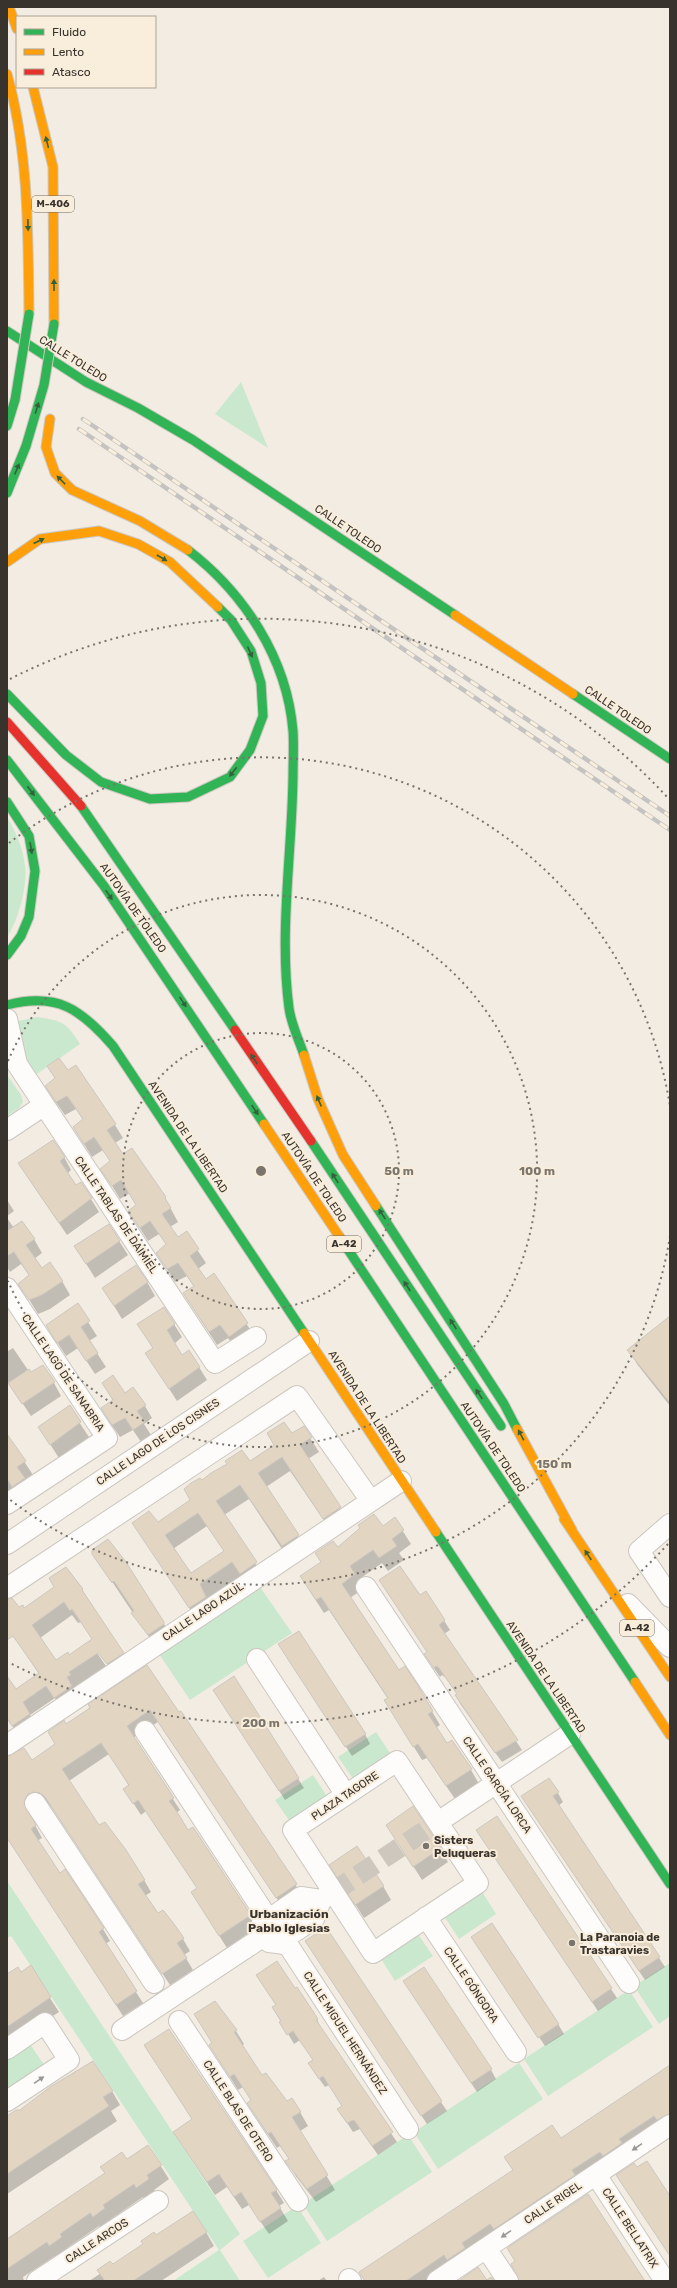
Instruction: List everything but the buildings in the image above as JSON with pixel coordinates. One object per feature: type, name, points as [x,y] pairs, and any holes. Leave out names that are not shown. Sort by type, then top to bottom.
[{"type":"main road","points":[[10,7],[16,26]]},
{"type":"main road","name":"M-406","points":[[7,74],[13,92],[27,186],[29,314],[15,400],[7,426]]},
{"type":"main road","name":"M-406","points":[[7,493],[26,446],[44,385],[54,324],[53,167],[33,88]]},
{"type":"main road","points":[[10,137],[27,186]]},
{"type":"main road","points":[[53,167],[62,212]]},
{"type":"main road","points":[[10,371],[29,314]]},
{"type":"main road","name":"CALLE TOLEDO","points":[[7,331],[86,382],[138,408],[193,440],[670,759]]},
{"type":"main road","points":[[59,375],[64,354]]},
{"type":"main road","points":[[51,415],[46,447],[54,473],[72,490],[140,520],[179,543],[213,569],[240,599],[266,640],[283,680],[293,730],[292,826],[285,946],[289,1010],[318,1099],[343,1155],[504,1404],[572,1530]]},
{"type":"main road","points":[[7,562],[40,539],[99,531],[138,544],[170,562],[202,590],[231,620],[251,651],[261,684],[262,716],[250,750],[230,777],[188,797],[150,799],[101,782],[66,755],[7,694]]},
{"type":"main road","name":"AUTOVÍA DE TOLEDO","points":[[7,722],[74,796],[333,1173],[506,1434]]},
{"type":"main road","name":"AUTOVÍA DE TOLEDO","points":[[7,760],[104,886],[185,1004],[670,1735]]},
{"type":"main road","points":[[7,802],[29,836],[35,871],[29,917],[21,936],[7,955]]},
{"type":"main road","name":"AVENIDA DE LA LIBERTAD","points":[[7,1005],[20,1000],[41,1000],[61,1003],[73,1008],[97,1028],[125,1064],[670,1884]]},
{"type":"main road","name":"AUTOVÍA DE TOLEDO","points":[[515,1447],[670,1677]]},
{"type":"street","name":"CALLE TABLAS DE DAIMIEL","points":[[7,1020],[17,1064],[43,1106],[215,1363],[256,1337]]},
{"type":"street","points":[[7,1130],[43,1106]]},
{"type":"street","name":"CALLE LAGO DE SANABRIA","points":[[7,1288],[107,1438],[7,1504]]},
{"type":"street","name":"CALLE LAGO DE LOS CISNES","points":[[7,1544],[309,1341]]},
{"type":"street","points":[[7,1588],[297,1396],[371,1501]]},
{"type":"street","name":"CALLE LAGO AZUL","points":[[7,1745],[401,1480]]},
{"type":"street","points":[[670,1524],[639,1551],[670,1597]]},
{"type":"street","points":[[604,1579],[670,1647]]},
{"type":"street","name":"CALLE GARCÍA LORCA","points":[[366,1587],[629,1983]]},
{"type":"street","points":[[257,1659],[346,1795]]},
{"type":"street","points":[[145,1731],[263,1911],[260,1932]]},
{"type":"street","points":[[438,1822],[570,1734]]},
{"type":"street","name":"PLAZA TAGORE","points":[[397,1761],[478,1883],[374,1953],[328,1896],[293,1830],[346,1795],[397,1761]]},
{"type":"street","points":[[35,1803],[154,1983]]},
{"type":"street","points":[[260,1932],[280,1935],[314,1919],[328,1896]]},
{"type":"street","points":[[122,2030],[260,1932],[301,1897],[328,1896]]},
{"type":"street","name":"CALLE GÓNGORA","points":[[426,1918],[516,2052]]},
{"type":"street","name":"CALLE MIGUEL HERNÁNDEZ","points":[[280,1935],[408,2129]]},
{"type":"street","name":"CALLE BLAS DE OTERO","points":[[179,2021],[298,2201]]},
{"type":"street","points":[[7,2049],[45,2023],[69,2060],[7,2101]]},
{"type":"street","name":"CALLE RIGEL","points":[[437,2281],[670,2126]]},
{"type":"street","name":"CALLE BELLATRIX","points":[[596,2175],[665,2281]]},
{"type":"street","name":"CALLE ARCOS","points":[[37,2281],[158,2201]]},
{"type":"street","points":[[486,2248],[508,2281]]},
{"type":"green space","points":[[241,382],[268,448],[215,414]]},
{"type":"green space","points":[[7,817],[21,847],[26,874],[24,892],[18,913],[7,937]]},
{"type":"green space","points":[[38,1017],[64,1024],[68,1027],[80,1044],[34,1076],[25,1058],[18,1021]]},
{"type":"green space","points":[[7,1075],[21,1095],[23,1102],[19,1108],[7,1116]]},
{"type":"green space","points":[[260,1587],[292,1633],[190,1700],[159,1654]]},
{"type":"green space","points":[[376,1732],[394,1759],[356,1783],[338,1757]]},
{"type":"green space","points":[[313,1775],[330,1801],[293,1826],[275,1800]]},
{"type":"green space","points":[[7,1881],[240,2234],[220,2250],[240,2281],[173,2281],[219,2250],[11,1936],[7,1938]]},
{"type":"green space","points":[[479,1887],[496,1914],[459,1939],[442,1913]]},
{"type":"green space","points":[[415,1930],[433,1956],[395,1981],[378,1954]]},
{"type":"green space","points":[[670,1963],[670,2016],[659,2024],[634,1986]]},
{"type":"green space","points":[[629,1990],[653,2027],[548,2096],[524,2059]]},
{"type":"green space","points":[[30,2044],[46,2068],[7,2094],[7,2059]]},
{"type":"green space","points":[[519,2063],[543,2099],[438,2169],[414,2132]]},
{"type":"green space","points":[[408,2135],[432,2172],[327,2241],[303,2204]]},
{"type":"green space","points":[[297,2206],[321,2243],[268,2278],[243,2241]]},
{"type":"tunnel","points":[[333,1892],[438,1822]]},
{"type":"railway","points":[[83,419],[670,816]]},
{"type":"railway","points":[[79,429],[670,830]]},
{"type":"traffic: fast","points":[[15,400],[29,314]]},
{"type":"traffic: fast","points":[[26,446],[44,385],[54,324]]},
{"type":"traffic: fast","points":[[7,331],[86,382],[138,408],[193,440],[455,615]]},
{"type":"traffic: fast","points":[[7,426],[15,400]]},
{"type":"traffic: fast","points":[[7,493],[26,446]]},
{"type":"traffic: fast","points":[[188,550],[227,586],[259,629],[272,653],[282,678],[289,704],[293,731],[293,747],[292,805],[285,951],[286,979],[290,1014],[304,1055]]},
{"type":"traffic: fast","points":[[7,694],[66,755],[101,782],[150,799],[188,797],[230,777],[250,750],[263,716],[261,683],[251,651],[231,620],[218,607]]},
{"type":"traffic: fast","points":[[573,694],[670,759]]},
{"type":"traffic: fast","points":[[7,760],[104,886],[264,1124]]},
{"type":"traffic: fast","points":[[7,802],[29,836],[35,871],[29,917],[21,936],[7,955]]},
{"type":"traffic: fast","points":[[81,806],[235,1030]]},
{"type":"traffic: fast","points":[[7,1005],[40,1001],[67,1007],[79,1013],[90,1022],[113,1046],[304,1333]]},
{"type":"traffic: fast","points":[[311,1141],[501,1426]]},
{"type":"traffic: fast","points":[[376,1206],[504,1404],[517,1429]]},
{"type":"traffic: fast","points":[[339,1236],[635,1682]]},
{"type":"traffic: fast","points":[[436,1532],[670,1884]]},
{"type":"traffic: slow","points":[[9,7],[16,26]]},
{"type":"traffic: slow","points":[[7,74],[20,133],[26,193],[29,314]]},
{"type":"traffic: slow","points":[[33,88],[53,167],[54,324]]},
{"type":"traffic: slow","points":[[50,419],[46,447],[55,473],[72,490],[140,521],[188,550]]},
{"type":"traffic: slow","points":[[7,562],[40,539],[99,531],[138,544],[170,562],[218,607]]},
{"type":"traffic: slow","points":[[455,615],[573,694]]},
{"type":"traffic: slow","points":[[304,1055],[318,1099],[343,1155],[376,1206]]},
{"type":"traffic: slow","points":[[264,1124],[339,1236]]},
{"type":"traffic: slow","points":[[304,1333],[436,1532]]},
{"type":"traffic: slow","points":[[517,1429],[572,1530]]},
{"type":"traffic: slow","points":[[564,1519],[670,1677]]},
{"type":"traffic: slow","points":[[635,1682],[670,1735]]},
{"type":"traffic: jam","points":[[7,722],[81,806]]},
{"type":"traffic: jam","points":[[235,1030],[311,1141]]},
{"type":"place","name":"Sisters Peluqueras","points":[[426,1846]]},
{"type":"place","name":"La Paranoia de Trastaravies","points":[[572,1943]]},
{"type":"district","name":"Urbanización Pablo Iglesias","points":[[289,1921]]}]
